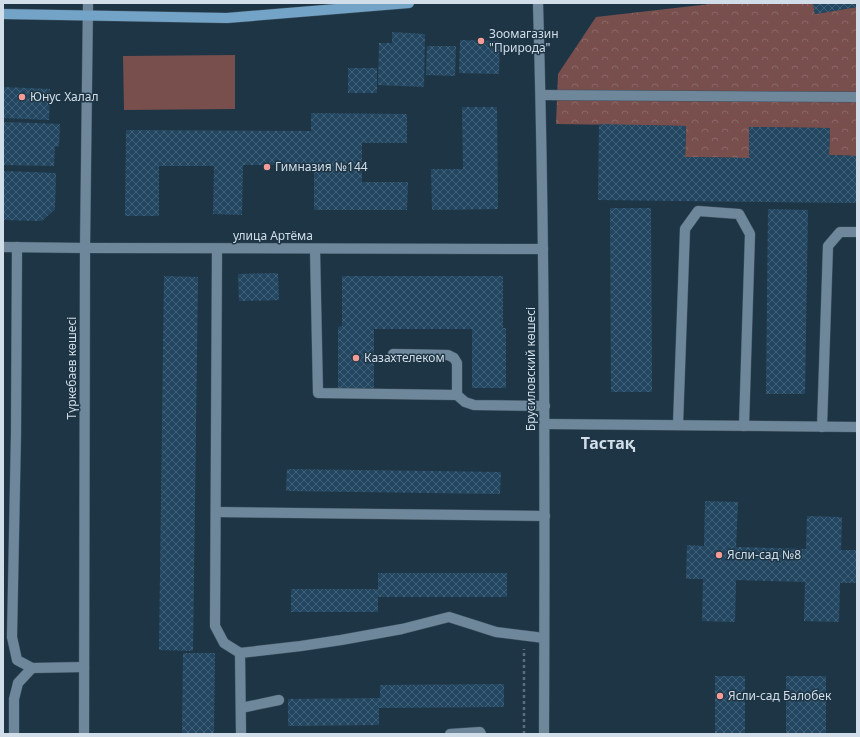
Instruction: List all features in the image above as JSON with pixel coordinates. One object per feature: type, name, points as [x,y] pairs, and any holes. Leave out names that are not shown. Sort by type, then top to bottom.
[{"type":"main road","points":[[3,14],[227,18],[410,3]]},
{"type":"street","name":"Түркебаев көшесі","points":[[84,734],[85,248],[88,3]]},
{"type":"street","name":"Брусиловский көшесі","points":[[538,3],[541,95],[545,406],[544,734]]},
{"type":"street","points":[[541,95],[857,98]]},
{"type":"street","points":[[678,425],[685,229],[698,211],[740,214],[750,234],[744,426]]},
{"type":"street","points":[[822,427],[828,246],[840,232],[857,232]]},
{"type":"street","name":"улица Артёма","points":[[3,247],[216,249],[543,249]]},
{"type":"street","points":[[17,247],[16,433],[12,637],[17,660],[32,668],[84,667]]},
{"type":"street","points":[[216,249],[215,626],[224,643],[240,653],[301,646],[402,629],[449,617],[496,632],[544,638]]},
{"type":"street","points":[[315,249],[318,393],[457,395],[465,402],[474,405],[545,406]]},
{"type":"street","points":[[393,354],[448,355],[454,358],[457,364],[457,395]]},
{"type":"street","points":[[545,424],[857,427]]},
{"type":"street","points":[[216,512],[545,516]]},
{"type":"street","points":[[240,653],[241,734]]},
{"type":"street","points":[[14,734],[14,699],[18,682],[32,668]]},
{"type":"street","points":[[241,708],[279,700]]},
{"type":"street","points":[[450,734],[480,732],[481,734]]},
{"type":"path","points":[[524,635],[524,734]]},
{"type":"green space","points":[[719,3],[813,3],[815,14],[857,7],[857,156],[829,155],[830,128],[750,127],[749,158],[685,157],[686,126],[556,124],[558,74],[596,17]]},
{"type":"green space","points":[[235,55],[235,109],[124,110],[123,56]]},
{"type":"building","points":[[813,3],[857,3],[857,7],[815,14]]},
{"type":"building","points":[[392,32],[425,34],[424,87],[378,85],[379,43],[392,43]]},
{"type":"building","points":[[460,40],[500,41],[499,74],[459,73]]},
{"type":"building","points":[[427,46],[456,46],[455,76],[426,75]]},
{"type":"building","points":[[348,68],[377,68],[377,93],[348,93]]},
{"type":"building","points":[[3,87],[50,89],[49,120],[3,118]]},
{"type":"building","points":[[462,107],[497,107],[498,209],[432,210],[431,169],[463,169]]},
{"type":"building","points":[[311,113],[407,114],[407,143],[362,143],[362,182],[408,182],[407,210],[314,210],[314,165],[243,165],[242,215],[213,214],[214,166],[159,166],[159,216],[125,216],[126,130],[311,131]]},
{"type":"building","points":[[3,122],[60,124],[59,146],[55,147],[54,166],[3,165]]},
{"type":"building","points":[[599,124],[686,126],[685,157],[749,158],[749,127],[830,128],[829,155],[857,156],[857,203],[598,200]]},
{"type":"building","points":[[3,171],[56,173],[55,209],[42,221],[3,220]]},
{"type":"building","points":[[610,208],[651,208],[652,392],[611,392]]},
{"type":"building","points":[[768,209],[808,210],[805,394],[766,394]]},
{"type":"building","points":[[278,273],[279,300],[239,301],[238,274]]},
{"type":"building","points":[[164,276],[198,277],[193,651],[159,650]]},
{"type":"building","name":"Казахтелеком","points":[[342,276],[503,276],[503,328],[506,328],[506,388],[472,388],[472,329],[374,329],[374,388],[338,388],[338,327],[342,326]]},
{"type":"building","points":[[287,469],[501,472],[500,494],[286,491]]},
{"type":"building","points":[[705,501],[738,502],[736,547],[806,549],[807,516],[842,517],[841,550],[857,550],[857,583],[840,583],[839,622],[804,621],[805,582],[736,580],[735,622],[702,621],[703,579],[686,579],[687,545],[704,546]]},
{"type":"building","points":[[378,573],[507,573],[507,597],[378,597],[378,612],[291,612],[291,589],[378,589]]},
{"type":"building","points":[[183,653],[215,653],[214,734],[182,734]]},
{"type":"building","points":[[715,676],[745,676],[745,734],[715,734]]},
{"type":"building","points":[[786,676],[826,676],[826,734],[786,734]]},
{"type":"building","points":[[504,684],[504,707],[379,708],[379,725],[288,726],[288,699],[380,698],[380,685]]},
{"type":"place","name":"Зоомагазин \"Природа\"","points":[[481,41]]},
{"type":"place","name":"Юнус Халал","points":[[22,97]]},
{"type":"place","name":"Гимназия №144","points":[[267,167]]},
{"type":"place","name":"Казахтелеком","points":[[356,358]]},
{"type":"place","name":"Ясли-сад №8","points":[[719,555]]},
{"type":"place","name":"Ясли-сад Балобек","points":[[720,696]]},
{"type":"district","name":"Тастақ","points":[[608,443]]}]
